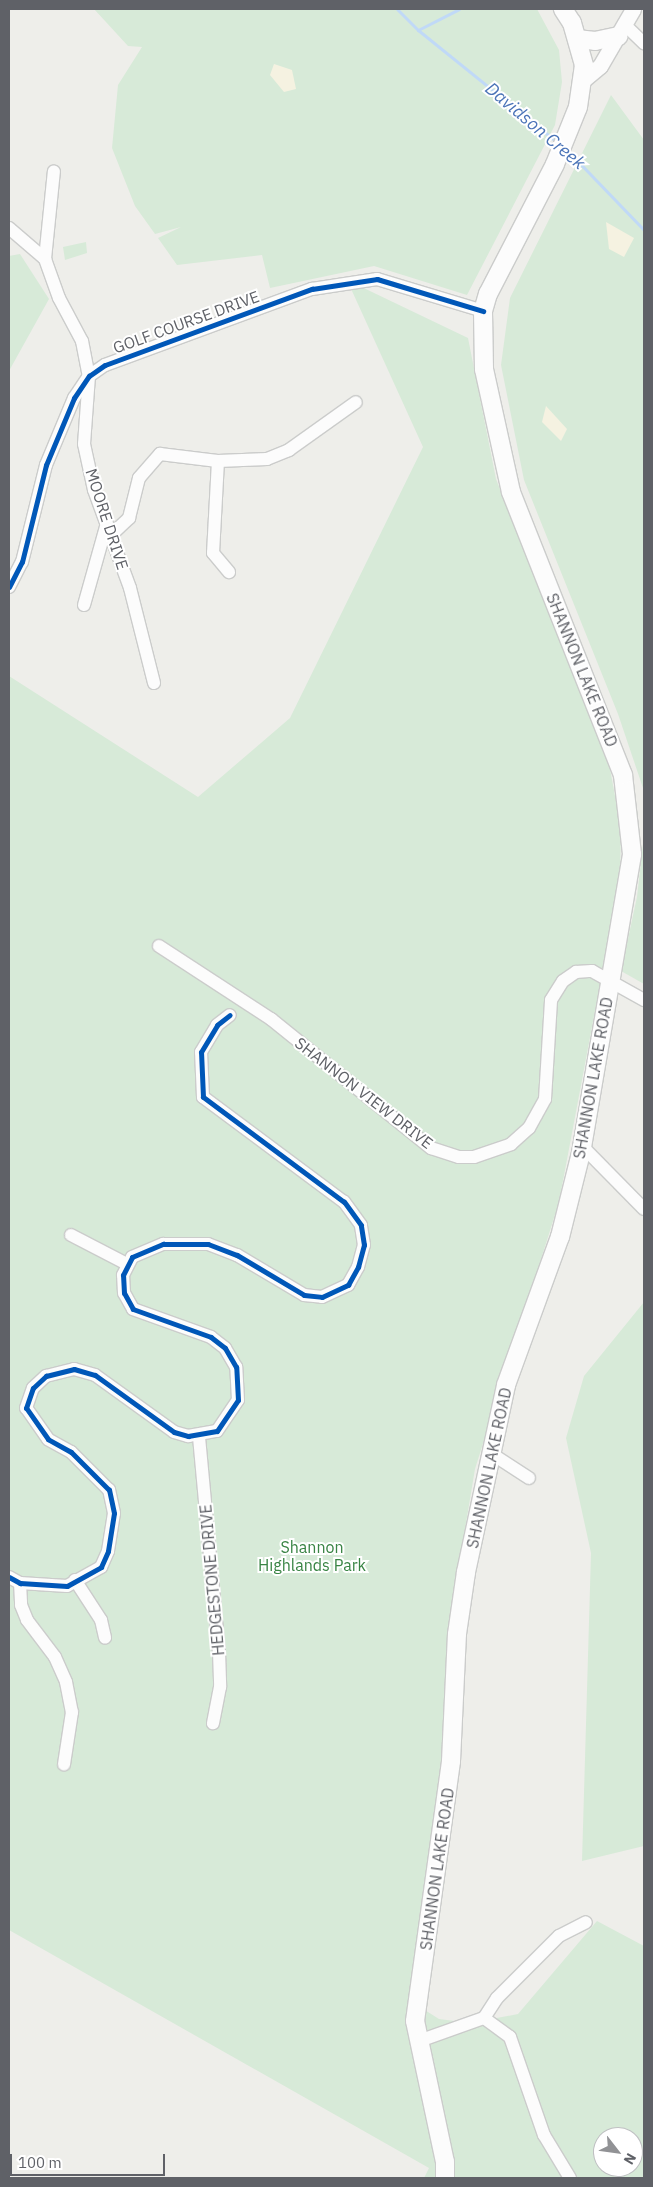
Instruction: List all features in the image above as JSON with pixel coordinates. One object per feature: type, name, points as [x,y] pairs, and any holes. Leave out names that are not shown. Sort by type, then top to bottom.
[{"type":"main road","name":"SHANNON LAKE ROAD","points":[[445,2178],[445,2162],[415,2021],[451,1761],[457,1634],[506,1385],[560,1237],[582,1146],[630,882],[628,802],[613,747],[511,492],[490,409],[483,311],[495,276],[568,136],[582,81],[584,65],[577,39],[563,9]]},
{"type":"main road","points":[[577,39],[600,40],[621,30]]},
{"type":"street","points":[[582,81],[600,66],[633,9]]},
{"type":"street","points":[[621,30],[644,43]]},
{"type":"street","points":[[45,259],[54,171]]},
{"type":"street","name":"MOORE DRIVE","points":[[9,228],[45,259],[59,298],[82,342],[89,376],[84,444],[154,683]]},
{"type":"street","name":"GOLF COURSE DRIVE","points":[[9,586],[22,562],[46,465],[74,398],[89,376],[105,366],[312,289],[377,279],[483,311]]},
{"type":"street","points":[[84,605],[109,529],[129,518],[139,478],[160,454],[218,461],[267,460],[289,450],[356,402]]},
{"type":"street","points":[[218,461],[213,553],[229,572]]},
{"type":"street","name":"SHANNON VIEW DRIVE","points":[[159,946],[271,1019],[431,1148],[474,1157],[511,1144],[529,1128],[545,1099],[551,1000],[563,981],[576,972],[592,971],[644,1000]]},
{"type":"street","points":[[64,1764],[72,1712],[66,1682],[55,1656],[27,1620],[14,1580],[67,1586],[101,1567],[114,1513],[109,1490],[34,1423],[26,1408],[34,1388],[59,1371],[74,1369],[95,1375],[174,1432],[199,1437],[217,1430],[238,1400],[236,1367],[225,1348],[211,1337],[133,1309],[124,1293],[127,1264],[148,1248],[181,1242],[208,1244],[237,1255],[304,1295],[322,1297],[348,1285],[358,1267],[364,1245],[361,1224],[317,1180],[203,1097],[200,1064],[201,1052],[209,1038],[230,1015],[238,999]]},
{"type":"street","points":[[582,1146],[644,1209]]},
{"type":"street","points":[[71,1235],[127,1264]]},
{"type":"street","name":"HEDGESTONE DRIVE","points":[[199,1437],[219,1652],[220,1687],[213,1723]]},
{"type":"street","points":[[492,1454],[529,1478]]},
{"type":"street","points":[[76,1580],[101,1620],[106,1638]]},
{"type":"street","points":[[419,2041],[484,2018],[497,1998],[559,1936],[586,1922]]},
{"type":"street","points":[[484,2018],[510,2037],[544,2135],[570,2178]]},
{"type":"green space","points":[[94,9],[537,9],[559,50],[562,82],[555,125],[467,295],[374,266],[270,288],[262,255],[177,265],[158,238],[181,227],[155,234],[135,206],[112,148],[118,85],[142,47],[128,46]]},
{"type":"green space","points":[[611,95],[644,140],[644,791],[618,714],[524,480],[501,365],[510,298]]},
{"type":"green space","points":[[86,242],[87,253],[65,260],[63,247]]},
{"type":"green space","points":[[20,254],[49,299],[9,371],[9,256]]},
{"type":"green space","name":"Shannon Highlands Park","points":[[347,280],[468,338],[496,479],[610,769],[621,828],[620,878],[559,1202],[475,1469],[448,1631],[440,1795],[418,1934],[420,2007],[439,2019],[470,2023],[518,2014],[597,1921],[644,1946],[644,2178],[424,2178],[429,2168],[9,1930],[9,676],[198,797],[290,718],[423,447]]},
{"type":"green space","points":[[644,835],[644,984],[621,971],[637,897]]},
{"type":"green space","points":[[644,1302],[644,1846],[582,1861],[591,1553],[566,1438],[584,1376]]},
{"type":"sand","points":[[274,64],[292,70],[296,89],[284,92],[270,75]]},
{"type":"sand","points":[[606,222],[634,238],[624,257],[609,249]]},
{"type":"sand","points":[[546,406],[567,429],[561,441],[542,422]]},
{"type":"waterway","name":"Davidson Creek","points":[[397,9],[418,30],[558,143]]},
{"type":"waterway","points":[[418,30],[459,9]]},
{"type":"waterway","name":"Davidson Creek","points":[[567,150],[644,230]]},
{"type":"cycle path","points":[[9,587],[22,562],[46,465],[74,398],[89,376],[105,365],[312,289],[377,279],[483,311]]},
{"type":"cycle path","points":[[9,1577],[20,1583],[67,1586],[101,1567],[108,1551],[114,1513],[109,1490],[71,1452],[48,1439],[26,1408],[33,1388],[46,1376],[74,1369],[95,1375],[174,1432],[188,1436],[217,1431],[238,1400],[236,1367],[225,1348],[211,1337],[133,1309],[124,1293],[123,1275],[132,1257],[163,1244],[208,1244],[237,1255],[304,1295],[322,1297],[348,1285],[358,1267],[364,1245],[361,1225],[344,1202],[203,1097],[201,1052],[217,1025],[230,1015]]}]
